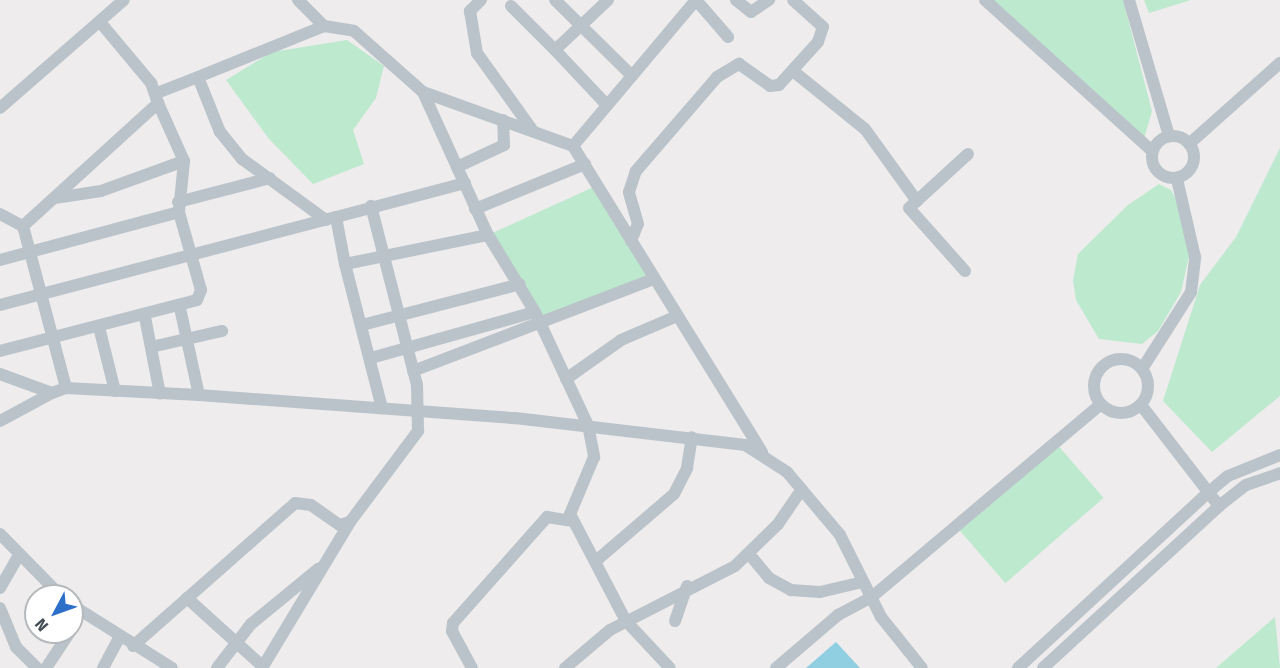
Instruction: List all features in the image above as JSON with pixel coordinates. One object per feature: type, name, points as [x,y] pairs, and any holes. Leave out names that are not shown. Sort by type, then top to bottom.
[{"type":"street","points":[[0,108],[124,0]]},
{"type":"street","points":[[298,0],[324,26]]},
{"type":"street","points":[[481,0],[470,11],[477,52],[533,131]]},
{"type":"street","points":[[555,0],[632,76]]},
{"type":"street","points":[[555,50],[608,0]]},
{"type":"street","points":[[573,146],[605,103],[632,76],[696,0],[728,37]]},
{"type":"street","points":[[736,0],[751,12],[770,0]]},
{"type":"street","points":[[631,241],[638,224],[629,192],[636,171],[725,68],[739,64],[774,87],[793,71],[824,27],[793,0]]},
{"type":"street","points":[[985,0],[1152,151],[1157,171],[1177,179]]},
{"type":"street","points":[[1129,0],[1169,136]]},
{"type":"street","points":[[511,2],[605,103]]},
{"type":"street","points":[[0,351],[55,334],[99,327],[180,308],[201,297],[179,207],[184,161],[158,98],[100,22]]},
{"type":"street","points":[[22,226],[55,198],[158,98],[198,77],[324,26],[354,31],[423,92],[573,146],[763,453],[802,489],[840,535],[870,598],[922,668]]},
{"type":"street","points":[[1190,144],[1280,63]]},
{"type":"street","points":[[793,71],[865,129],[917,201]]},
{"type":"street","points":[[198,77],[220,132],[242,159],[331,219],[371,358],[382,408]]},
{"type":"street","points":[[423,92],[475,209],[488,235],[536,312],[588,425],[594,457],[570,506],[573,521],[597,560],[626,621],[670,668]]},
{"type":"street","points":[[457,167],[504,145],[503,120]]},
{"type":"street","points":[[1152,151],[1169,136]]},
{"type":"street","points":[[1169,136],[1190,144]]},
{"type":"street","points":[[1177,179],[1191,168],[1190,144]]},
{"type":"street","points":[[965,271],[909,208],[968,154]]},
{"type":"street","points":[[55,198],[100,191],[184,161]]},
{"type":"street","points":[[475,209],[585,164]]},
{"type":"street","points":[[0,260],[270,178]]},
{"type":"street","points":[[1142,369],[1191,292],[1195,257],[1177,179]]},
{"type":"street","points":[[0,305],[465,183]]},
{"type":"street","points":[[187,598],[261,666],[350,522],[418,431],[422,412],[371,206]]},
{"type":"street","points":[[0,214],[22,226],[55,334],[66,388]]},
{"type":"street","points":[[345,264],[488,235]]},
{"type":"street","points":[[413,371],[542,325],[616,290],[654,279]]},
{"type":"street","points":[[362,326],[399,313],[520,284]]},
{"type":"street","points":[[180,308],[199,395]]},
{"type":"street","points":[[371,358],[407,345],[536,312]]},
{"type":"street","points":[[566,379],[621,340],[677,316]]},
{"type":"street","points":[[145,317],[160,394]]},
{"type":"street","points":[[99,327],[115,391]]},
{"type":"street","points":[[151,347],[222,331]]},
{"type":"street","points":[[1125,359],[1142,369],[1148,382],[1141,405],[1124,413],[1101,404],[1094,384],[1099,369],[1125,359]]},
{"type":"street","points":[[0,374],[52,393]]},
{"type":"street","points":[[0,422],[52,393],[66,388],[199,395],[588,425],[727,440],[763,453]]},
{"type":"street","points":[[776,668],[838,615],[870,598],[1101,404]]},
{"type":"street","points":[[1141,405],[1210,491],[1219,506]]},
{"type":"street","points":[[597,560],[674,494],[687,468],[692,437]]},
{"type":"street","points":[[1018,668],[1228,476],[1280,455]]},
{"type":"street","points":[[1043,668],[1219,506],[1246,485],[1280,473]]},
{"type":"street","points":[[565,668],[626,621],[687,586],[728,571],[749,554],[802,489]]},
{"type":"street","points":[[133,646],[295,503],[311,505],[340,525],[350,522]]},
{"type":"street","points":[[472,668],[452,631],[453,623],[547,517],[573,521]]},
{"type":"street","points":[[0,534],[49,584]]},
{"type":"street","points":[[749,554],[769,578],[791,590],[820,592],[863,582]]},
{"type":"street","points":[[0,588],[19,555]]},
{"type":"street","points":[[217,668],[235,641],[327,562]]},
{"type":"street","points":[[675,621],[687,586]]},
{"type":"street","points":[[0,608],[15,647],[37,668]]},
{"type":"street","points":[[84,615],[166,666]]},
{"type":"street","points":[[103,668],[119,638]]},
{"type":"street","points":[[46,668],[62,644]]},
{"type":"green space","points":[[993,0],[1123,0],[1152,111],[1144,139]]},
{"type":"green space","points":[[1144,0],[1191,0],[1149,13]]},
{"type":"green space","points":[[347,40],[384,66],[376,98],[353,130],[364,164],[313,184],[269,139],[226,80],[272,52]]},
{"type":"green space","points":[[1280,148],[1280,396],[1212,452],[1163,401],[1200,285],[1236,237]]},
{"type":"green space","points":[[1159,184],[1171,190],[1180,206],[1189,256],[1181,292],[1158,331],[1142,344],[1099,339],[1076,300],[1073,280],[1078,254],[1128,205]]},
{"type":"green space","points":[[598,185],[654,279],[542,325],[488,235]]},
{"type":"green space","points":[[1055,442],[1104,498],[1005,583],[957,527]]},
{"type":"green space","points":[[1275,617],[1280,668],[1216,668]]},
{"type":"water","points":[[836,642],[860,668],[806,668]]}]
